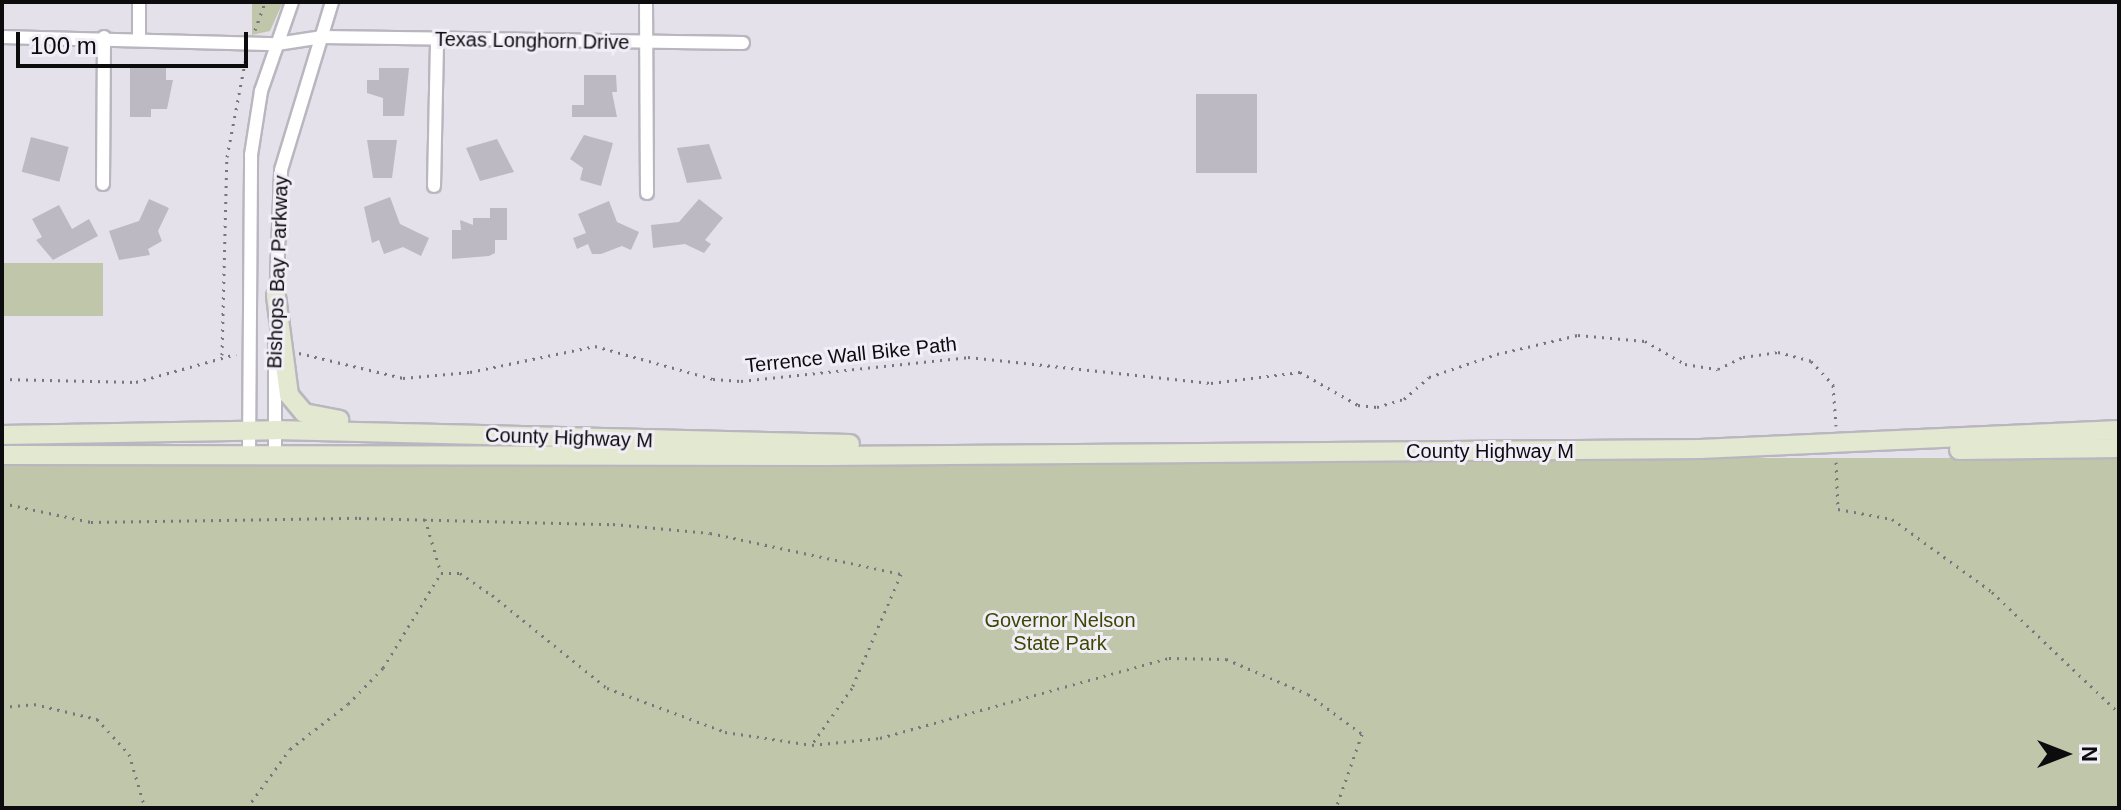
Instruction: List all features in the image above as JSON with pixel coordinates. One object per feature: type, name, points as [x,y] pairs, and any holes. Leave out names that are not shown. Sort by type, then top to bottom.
[{"type":"main road","points":[[276,296],[283,378],[295,406],[320,419],[418,421],[549,438]]},
{"type":"main road","name":"County Highway M","points":[[2,435],[275,430],[1137,453]]},
{"type":"main road","name":"County Highway M","points":[[1839,446],[2119,430]]},
{"type":"main road","name":"County Highway M","points":[[2,455],[1137,453],[1839,446],[2119,448]]},
{"type":"street","points":[[139,2],[139,37]]},
{"type":"street","name":"Bishops Bay Parkway","points":[[249,454],[251,155],[261,91],[292,2]]},
{"type":"street","name":"Bishops Bay Parkway","points":[[275,454],[281,170],[332,2]]},
{"type":"street","points":[[646,2],[647,193]]},
{"type":"street","name":"Texas Longhorn Drive","points":[[2,37],[139,37],[277,44],[322,37],[743,43]]},
{"type":"street","points":[[103,184],[104,37]]},
{"type":"street","points":[[434,186],[437,39]]},
{"type":"path","points":[[222,355],[227,157],[251,41],[265,2]]},
{"type":"path","name":"Terrence Wall Bike Path","points":[[281,353],[307,353],[403,378],[470,372],[595,346],[713,379],[741,381],[968,357],[1211,383],[1300,372],[1358,405],[1377,407],[1404,399],[1443,373],[1578,335],[1645,341],[1685,364],[1718,369],[1743,357],[1778,352],[1811,361],[1833,385],[1839,446],[1838,509],[1892,519],[1992,592],[2119,713]]},
{"type":"path","points":[[2,379],[136,382],[222,355],[249,353]]},
{"type":"path","points":[[2,503],[91,522],[425,519],[613,524],[710,533],[901,574],[852,688],[812,745]]},
{"type":"path","points":[[247,808],[290,749],[348,704],[383,668],[441,573],[425,519]]},
{"type":"path","points":[[441,573],[460,573],[492,595],[607,688],[725,732],[812,745],[880,738],[1169,658],[1226,659],[1308,694],[1362,734],[1336,808]]},
{"type":"path","points":[[2,707],[34,704],[97,719],[129,754],[145,808]]},
{"type":"green space","points":[[252,2],[283,2],[270,31],[252,35]]},
{"type":"green space","points":[[2,263],[103,263],[103,316],[2,316]]},
{"type":"green space","name":"Governor Nelson State Park","points":[[2,458],[2119,458],[2119,808],[2,808]]},
{"type":"building","points":[[130,67],[166,67],[166,80],[173,80],[167,109],[151,109],[151,117],[130,117]]},
{"type":"building","points":[[379,68],[409,68],[404,116],[383,116],[383,98],[367,93],[367,80],[379,80]]},
{"type":"building","points":[[584,75],[616,75],[617,92],[612,92],[617,117],[572,117],[572,105],[584,105]]},
{"type":"building","points":[[1196,94],[1257,94],[1257,173],[1196,173]]},
{"type":"building","points":[[584,135],[613,143],[601,186],[580,180],[583,168],[570,159]]},
{"type":"building","points":[[31,137],[69,147],[59,182],[22,172]]},
{"type":"building","points":[[497,139],[514,172],[480,181],[466,148]]},
{"type":"building","points":[[367,140],[397,140],[392,178],[373,178]]},
{"type":"building","points":[[709,144],[722,179],[687,183],[677,148]]},
{"type":"building","points":[[390,197],[400,224],[429,238],[421,256],[403,247],[384,254],[379,240],[372,243],[364,207]]},
{"type":"building","points":[[149,199],[169,208],[158,231],[162,241],[148,249],[150,255],[119,260],[109,231],[139,221]]},
{"type":"building","points":[[699,199],[723,218],[705,240],[711,244],[704,253],[685,244],[653,248],[651,225],[679,222]]},
{"type":"building","points":[[609,201],[617,222],[639,232],[631,250],[622,246],[592,254],[588,244],[577,249],[573,238],[586,233],[578,214]]},
{"type":"building","points":[[59,205],[72,229],[89,219],[98,236],[53,260],[36,240],[42,237],[32,219]]},
{"type":"building","points":[[490,208],[507,208],[507,240],[495,240],[495,253],[489,256],[452,259],[452,230],[461,230],[460,220],[473,225],[473,218],[490,218]]}]
